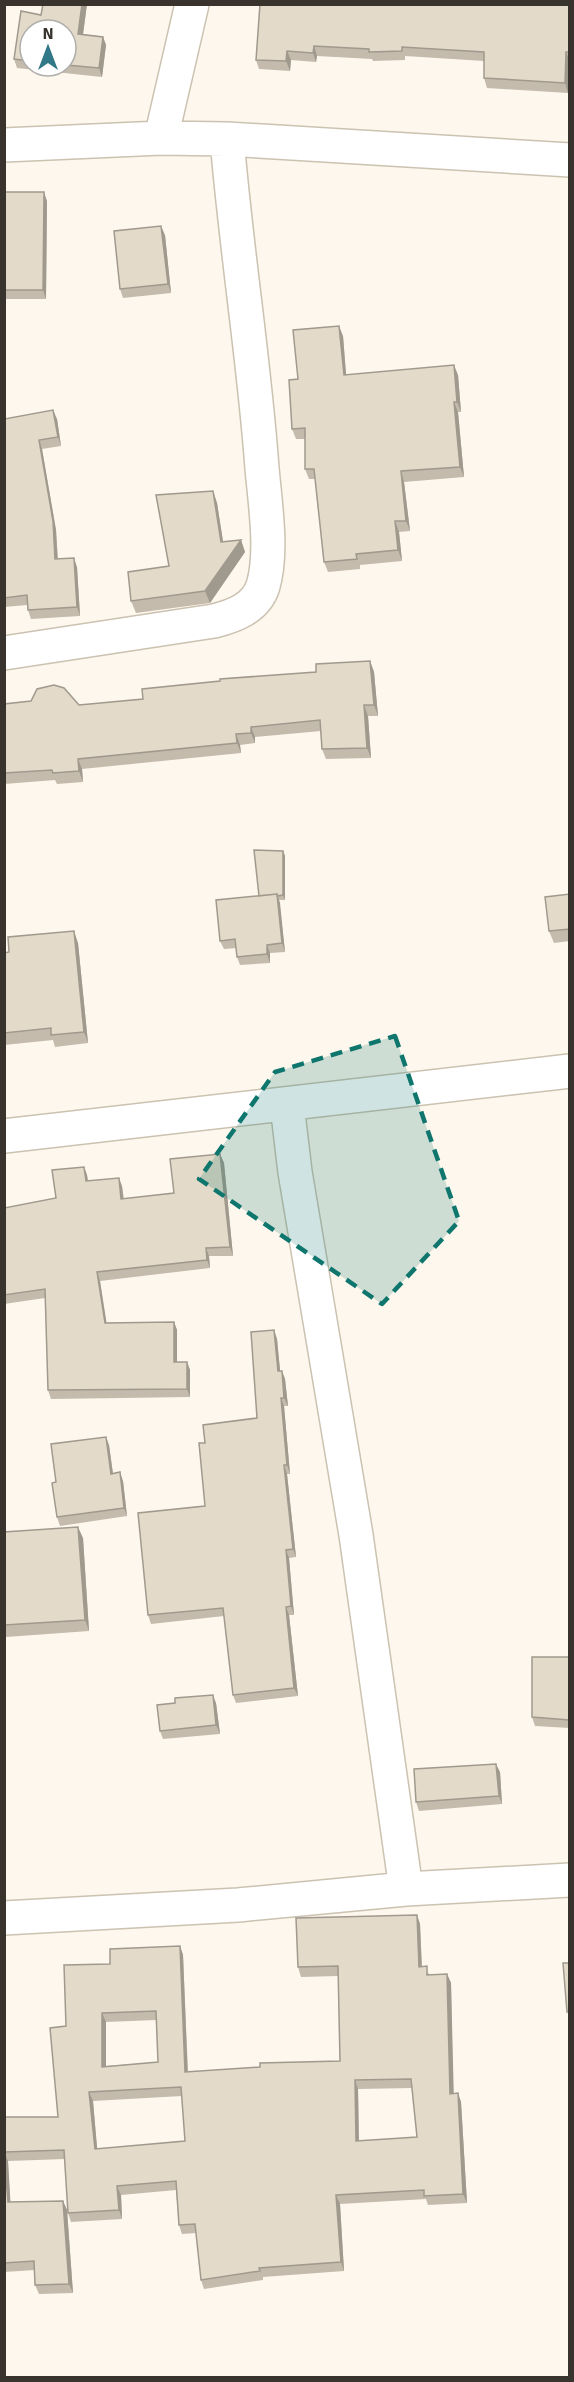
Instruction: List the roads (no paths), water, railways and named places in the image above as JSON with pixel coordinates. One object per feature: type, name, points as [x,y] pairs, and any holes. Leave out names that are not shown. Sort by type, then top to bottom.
[{"type":"street","points":[[161,138],[192,4]]},
{"type":"street","points":[[4,145],[161,138],[227,139],[570,159]]},
{"type":"street","points":[[4,653],[214,621],[244,611],[255,600],[263,586],[268,542],[257,395],[232,201],[227,139]]},
{"type":"street","points":[[4,1136],[570,1071]]},
{"type":"street","points":[[287,1105],[297,1183],[356,1535],[406,1889]]},
{"type":"street","points":[[4,1918],[238,1905],[406,1889],[570,1880]]}]
